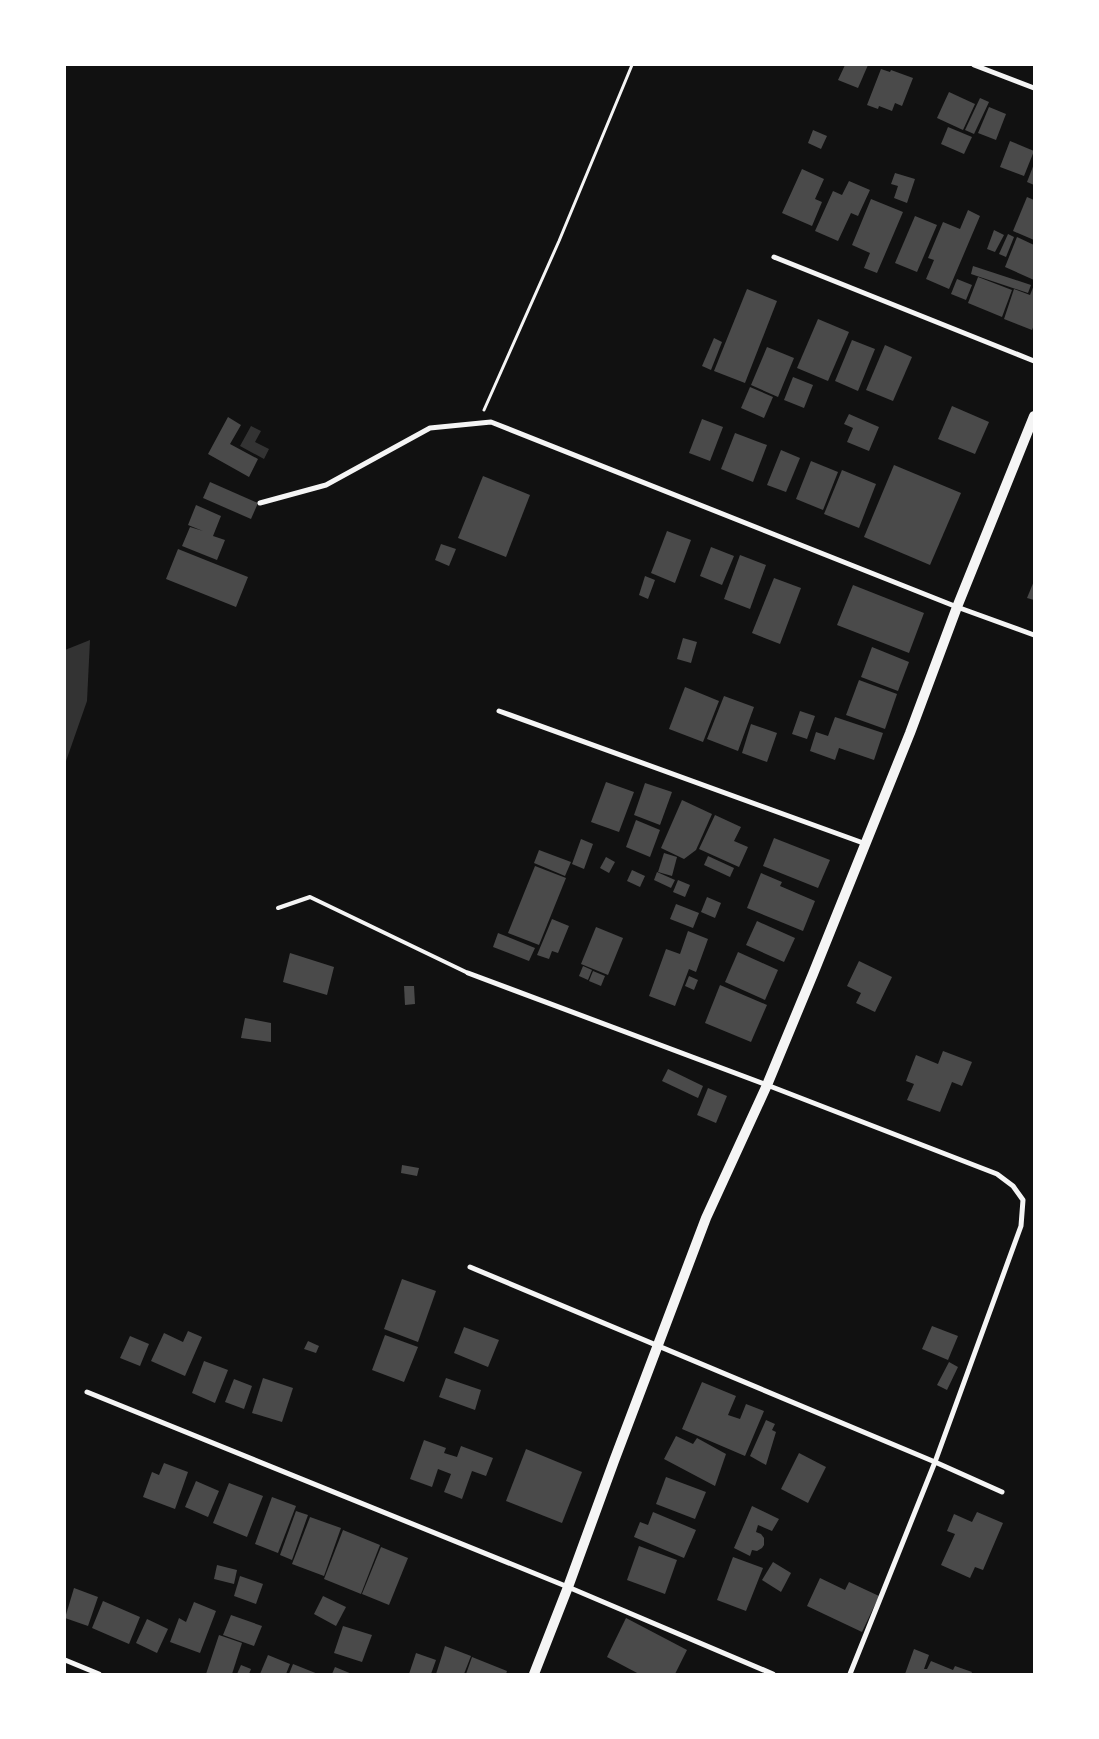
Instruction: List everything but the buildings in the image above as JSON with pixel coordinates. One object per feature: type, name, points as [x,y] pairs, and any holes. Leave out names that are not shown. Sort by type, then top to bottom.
[{"type":"main road","points":[[534,1674],[706,1218],[767,1085],[866,844],[957,607],[1034,416]]},
{"type":"street","points":[[974,65],[1034,88]]},
{"type":"street","points":[[774,257],[1034,361]]},
{"type":"street","points":[[260,504],[326,485],[430,428],[491,422],[957,607],[1034,635]]},
{"type":"street","points":[[499,711],[866,844]]},
{"type":"street","points":[[468,973],[767,1085],[997,1174],[1013,1186],[1023,1200],[1021,1226],[935,1462],[850,1674]]},
{"type":"street","points":[[470,1268],[935,1462],[1002,1492]]},
{"type":"street","points":[[87,1392],[568,1587],[773,1674]]},
{"type":"street","points":[[65,1660],[99,1674]]},
{"type":"lane","points":[[278,908],[310,897],[468,973]]},
{"type":"path","points":[[477,424],[559,241],[632,65]]},
{"type":"shaded area","points":[[251,426],[261,431],[255,442],[269,449],[264,459],[240,446]]},
{"type":"shaded area","points":[[90,640],[87,701],[65,764],[65,650]]}]
